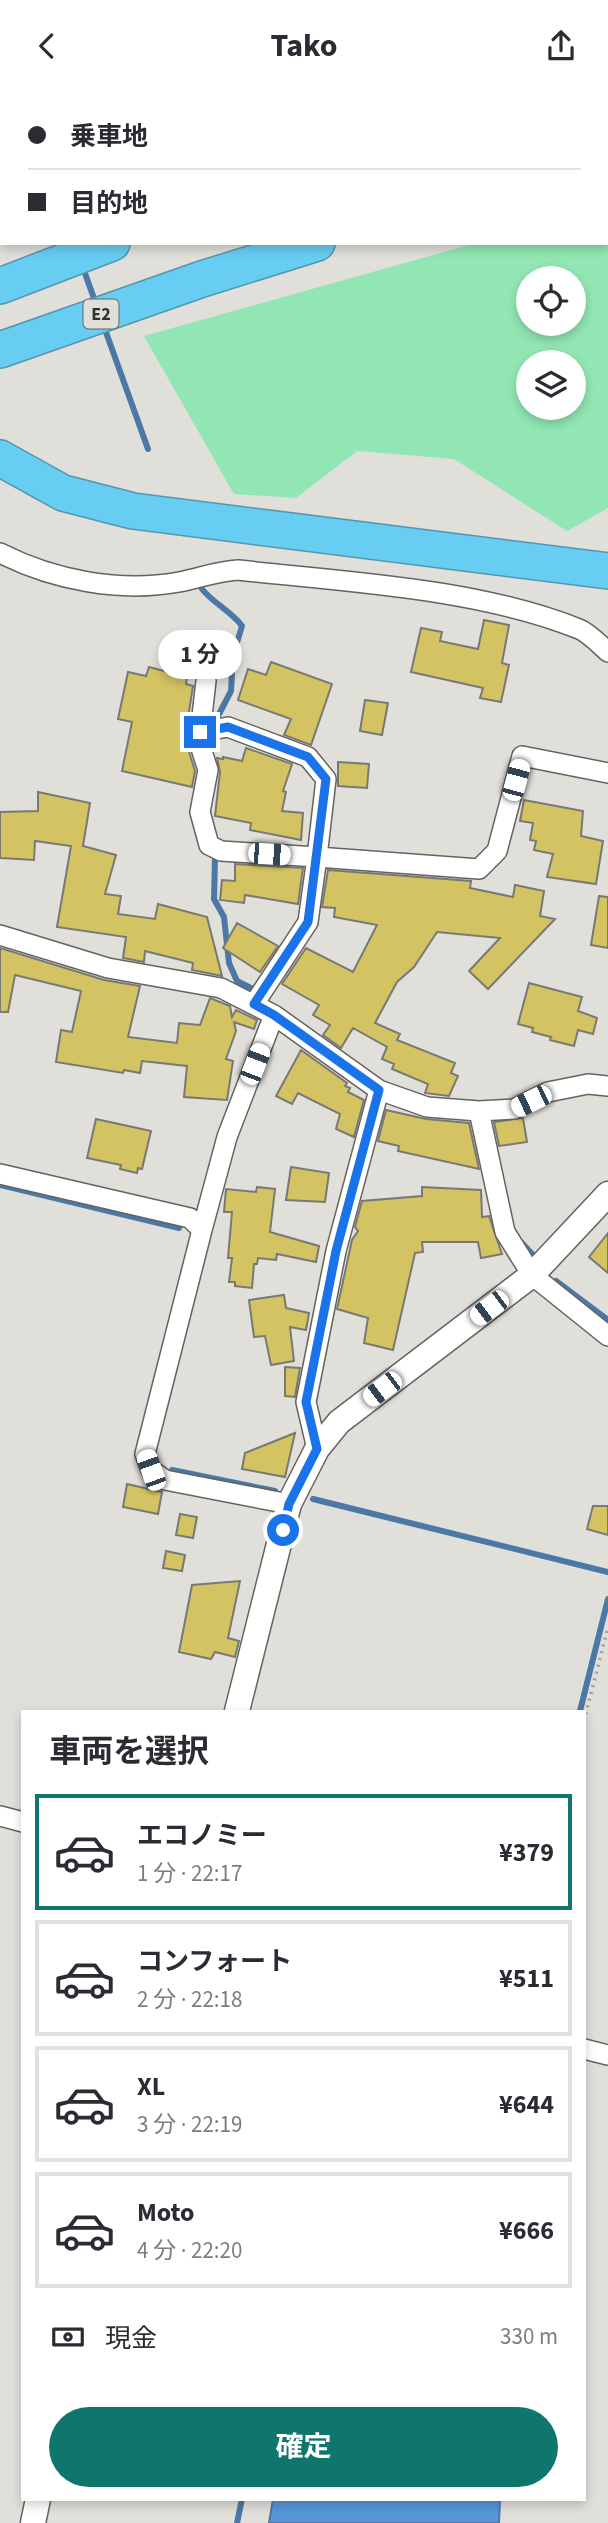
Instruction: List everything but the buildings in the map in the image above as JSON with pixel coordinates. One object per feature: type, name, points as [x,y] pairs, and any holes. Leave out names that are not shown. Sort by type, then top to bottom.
[{"type":"highway","points":[[0,286],[107,245]]},
{"type":"highway","name":"E2","points":[[0,350],[202,279],[311,245]]},
{"type":"highway","points":[[0,459],[63,493],[133,511],[608,571]]},
{"type":"street","points":[[0,553],[51,575],[103,584],[179,582],[216,571],[238,570],[412,589],[503,607],[581,630],[608,652]]},
{"type":"street","points":[[206,681],[199,742],[208,771],[200,812],[209,845],[221,851],[480,869],[497,851],[522,756],[608,772]]},
{"type":"street","points":[[200,732],[228,727],[308,757],[326,779],[308,922],[254,1004]]},
{"type":"street","points":[[0,935],[108,968],[221,988],[274,1015],[379,1090],[427,1107],[479,1111],[514,1109],[548,1092],[587,1084],[608,1086]]},
{"type":"street","points":[[274,1015],[227,1137],[145,1454],[151,1470],[165,1480],[289,1504]]},
{"type":"street","points":[[317,1449],[306,1402],[336,1251],[379,1090]]},
{"type":"street","points":[[479,1111],[505,1231],[532,1275],[608,1336]]},
{"type":"street","points":[[0,1174],[190,1218],[202,1230]]},
{"type":"street","points":[[237,1710],[289,1504],[317,1449],[339,1422],[532,1275],[608,1193]]},
{"type":"street","points":[[0,1816],[21,1821]]},
{"type":"street","points":[[586,2050],[608,2055]]},
{"type":"street","points":[[33,2523],[38,2501]]},
{"type":"path","points":[[586,1713],[608,1627]]},
{"type":"green space","points":[[469,245],[608,245],[608,508],[567,531],[454,459],[357,451],[296,498],[234,494],[144,336]]},
{"type":"water","points":[[273,2501],[500,2501],[499,2523],[269,2523]]},
{"type":"waterway","points":[[82,265],[96,304]]},
{"type":"waterway","points":[[103,324],[148,449]]},
{"type":"waterway","points":[[202,589],[242,626],[233,656],[231,691],[217,718]]},
{"type":"waterway","points":[[215,858],[214,899],[224,917],[229,963],[237,981],[257,991]]},
{"type":"waterway","points":[[0,1185],[179,1228]]},
{"type":"waterway","points":[[521,1242],[535,1257]]},
{"type":"waterway","points":[[556,1281],[608,1320]]},
{"type":"waterway","points":[[172,1470],[275,1491]]},
{"type":"waterway","points":[[313,1499],[608,1572]]},
{"type":"waterway","points":[[580,1710],[608,1599]]},
{"type":"waterway","points":[[237,2523],[242,2501]]},
{"type":"route","points":[[200,732],[228,727],[308,757],[326,779],[308,922],[254,1004],[346,1064],[379,1090],[336,1251],[306,1402],[317,1449],[289,1504],[283,1530]]}]
